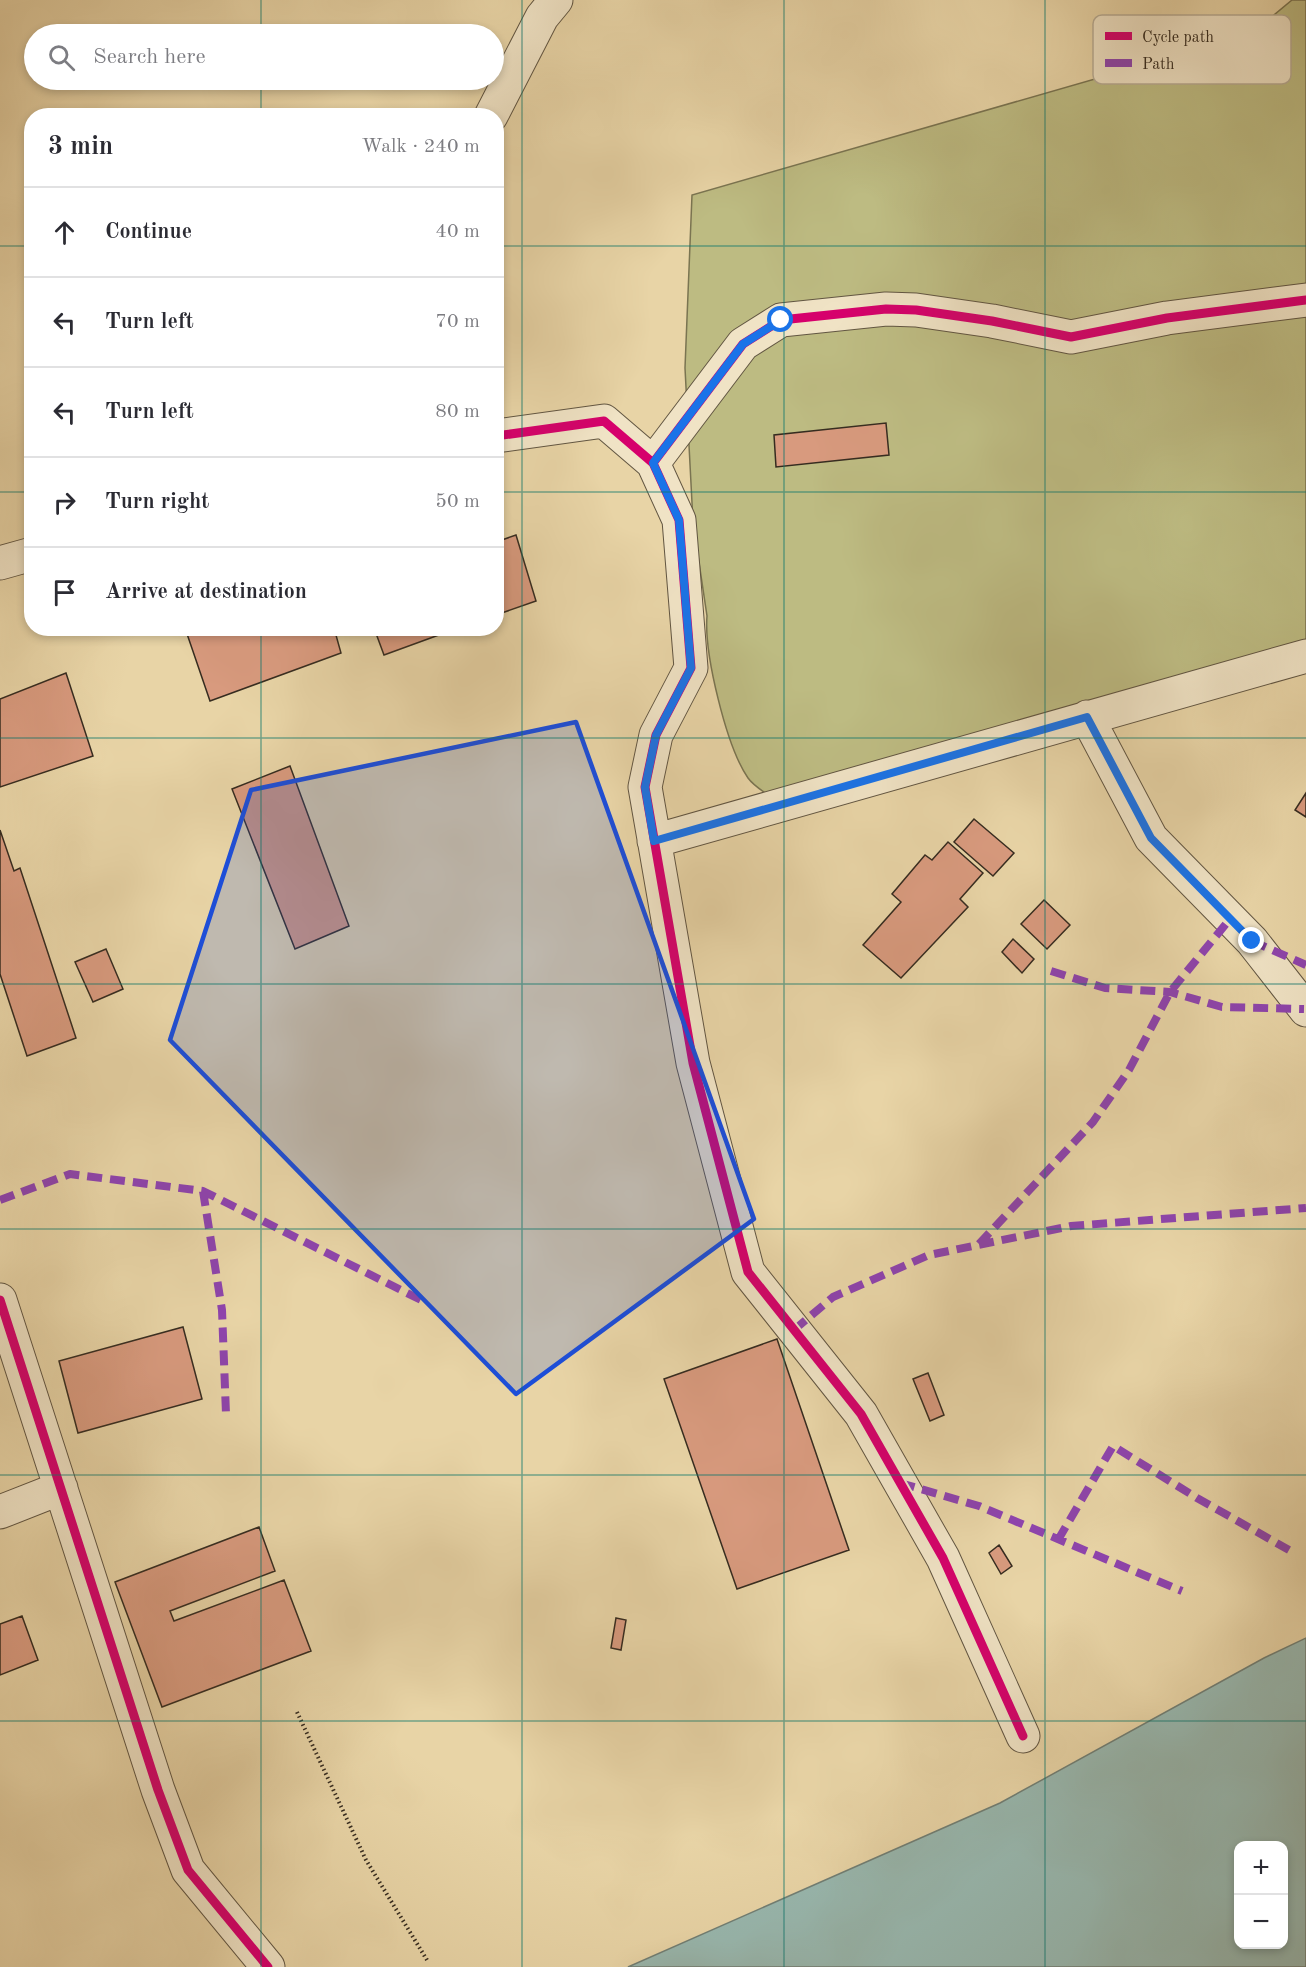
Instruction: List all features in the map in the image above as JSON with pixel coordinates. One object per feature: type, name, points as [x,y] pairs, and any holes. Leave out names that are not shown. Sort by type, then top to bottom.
[{"type":"street","points":[[495,108],[542,17],[556,0]]},
{"type":"street","points":[[653,463],[743,344],[781,320],[886,309],[916,310],[992,321],[1071,337],[1167,318],[1306,300]]},
{"type":"street","points":[[504,435],[604,421],[653,463],[679,520],[691,668],[656,735],[645,787],[693,1063],[747,1272],[861,1414],[943,1558],[1023,1736]]},
{"type":"street","points":[[0,563],[24,556]]},
{"type":"street","points":[[654,841],[1306,656]]},
{"type":"street","points":[[1087,717],[1151,838],[1252,941],[1306,1010]]},
{"type":"street","points":[[0,1300],[158,1790],[188,1870],[268,1967]]},
{"type":"street","points":[[0,1512],[61,1488]]},
{"type":"path","points":[[297,1712],[366,1860],[427,1960]]},
{"type":"highlighted area","points":[[576,722],[754,1219],[516,1394],[170,1040],[251,790]]},
{"type":"shaded area","points":[[1292,0],[1306,0],[1306,656],[781,804],[751,782],[740,763],[718,699],[709,652],[707,616],[693,522],[685,368],[692,195],[1093,80],[1093,84],[1291,84],[1291,15],[1274,15]]},
{"type":"water","points":[[1306,1638],[1306,1967],[628,1967],[1000,1803],[1264,1658]]},
{"type":"building","points":[[886,423],[889,455],[776,467],[774,435]]},
{"type":"building","points":[[516,535],[536,601],[504,612],[504,539]]},
{"type":"building","points":[[188,636],[336,636],[341,653],[210,701]]},
{"type":"building","points":[[377,636],[436,636],[384,655]]},
{"type":"building","points":[[66,673],[93,756],[0,787],[0,699]]},
{"type":"building","points":[[290,766],[349,926],[295,949],[232,789]]},
{"type":"building","points":[[1306,793],[1306,817],[1295,810]]},
{"type":"building","points":[[974,819],[1014,853],[993,876],[954,842]]},
{"type":"building","points":[[0,830],[14,871],[20,868],[76,1038],[27,1056],[0,974]]},
{"type":"building","points":[[948,842],[983,873],[960,899],[968,907],[901,978],[863,945],[901,902],[892,894],[925,855],[932,860]]},
{"type":"building","points":[[1044,900],[1070,925],[1047,949],[1021,924]]},
{"type":"building","points":[[1013,939],[1034,959],[1022,973],[1002,952]]},
{"type":"building","points":[[106,949],[123,989],[93,1002],[75,962]]},
{"type":"building","points":[[183,1327],[202,1399],[78,1433],[59,1361]]},
{"type":"building","points":[[777,1339],[849,1550],[737,1589],[664,1379]]},
{"type":"building","points":[[928,1373],[944,1415],[930,1421],[913,1379]]},
{"type":"building","points":[[259,1527],[275,1571],[170,1611],[174,1621],[284,1580],[311,1651],[162,1707],[115,1582]]},
{"type":"building","points":[[999,1545],[1012,1566],[1001,1574],[989,1553]]},
{"type":"building","points":[[22,1616],[38,1660],[0,1675],[0,1624]]},
{"type":"building","points":[[616,1618],[626,1620],[621,1650],[611,1648]]},
{"type":"marked path","points":[[979,1244],[1093,1122],[1129,1070],[1170,992],[1230,919]]},
{"type":"marked path","points":[[1252,941],[1306,965]]},
{"type":"marked path","points":[[1051,971],[1105,988],[1170,992],[1222,1007],[1304,1009]]},
{"type":"marked path","points":[[0,1200],[70,1174],[203,1191],[427,1303]]},
{"type":"marked path","points":[[203,1191],[222,1310],[226,1414]]},
{"type":"marked path","points":[[794,1330],[833,1297],[929,1255],[1071,1226],[1306,1208]]},
{"type":"marked path","points":[[1058,1540],[1113,1446],[1197,1498],[1289,1550]]},
{"type":"marked path","points":[[900,1483],[979,1506],[1182,1591]]},
{"type":"cycle path","points":[[653,463],[743,344],[781,320],[886,309],[916,310],[992,321],[1071,337],[1167,318],[1306,300]]},
{"type":"cycle path","points":[[504,435],[604,421],[653,463],[679,520],[691,668],[656,735],[645,787],[693,1063],[748,1272],[861,1414],[943,1558],[1023,1736]]},
{"type":"cycle path","points":[[0,1300],[158,1790],[188,1870],[268,1967]]},
{"type":"route","points":[[781,320],[743,344],[653,463],[679,520],[691,668],[677,700],[656,735],[645,787],[654,841],[1087,717],[1151,838],[1252,941]]}]
